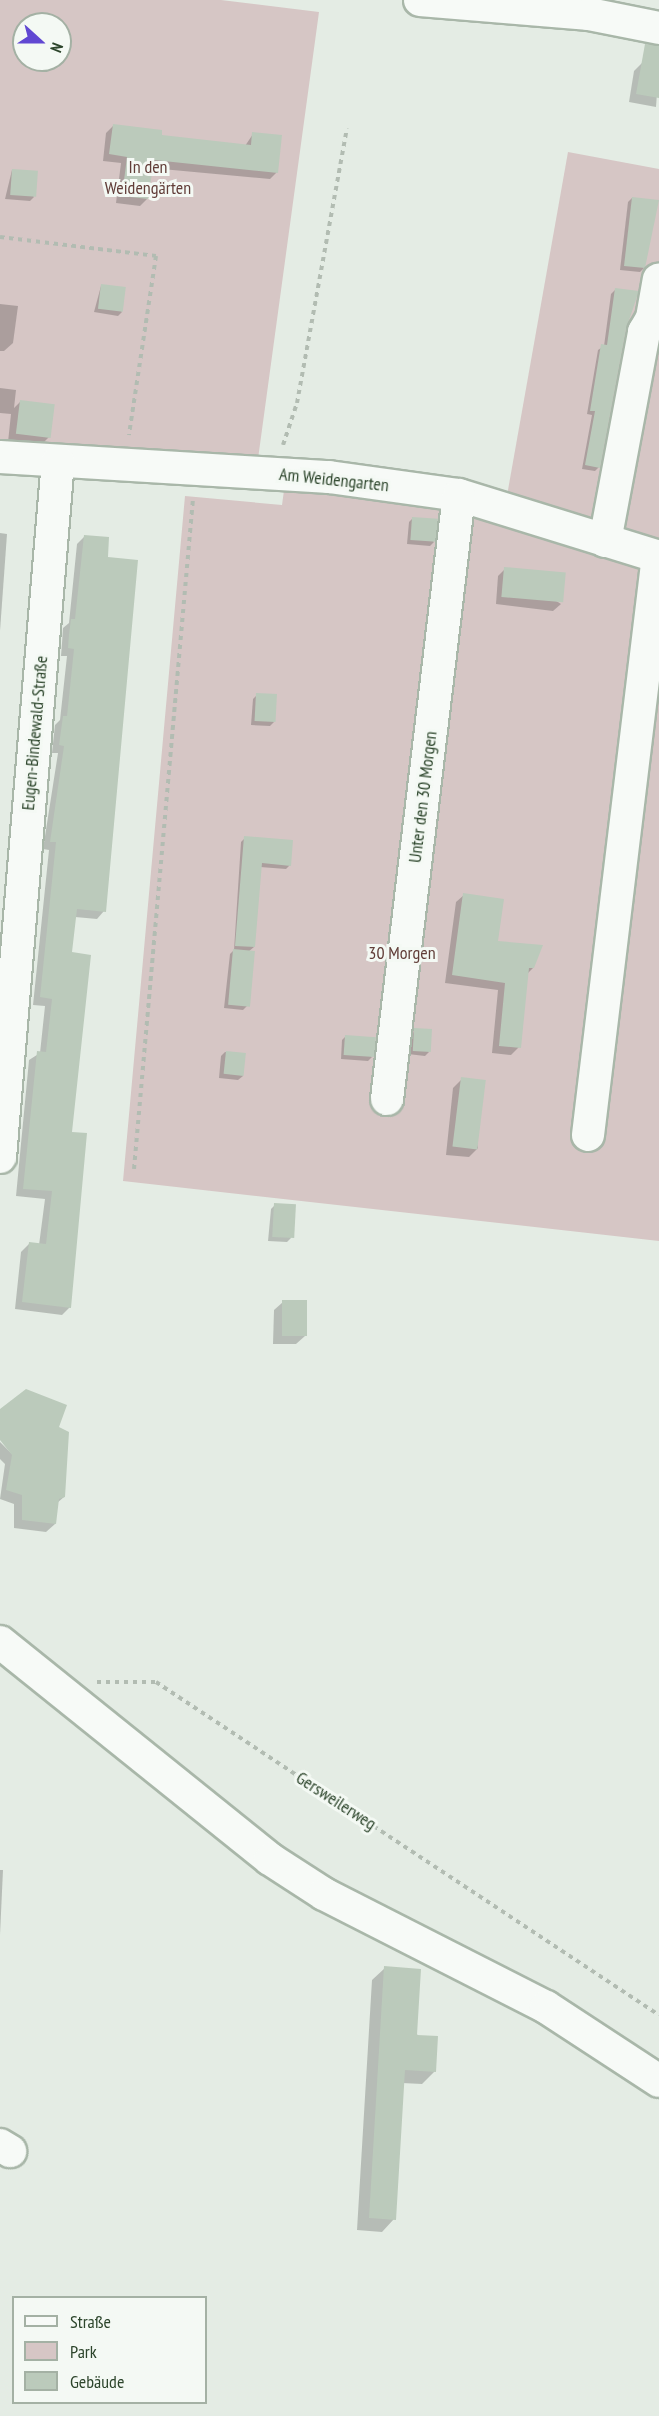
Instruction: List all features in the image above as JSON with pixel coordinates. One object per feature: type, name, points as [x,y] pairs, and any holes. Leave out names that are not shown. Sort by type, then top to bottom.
[{"type":"street","points":[[420,0],[589,14],[659,28]]},
{"type":"street","points":[[605,541],[644,332],[655,319],[659,280]]},
{"type":"street","name":"Am Weidengarten","points":[[0,457],[274,473],[459,495],[659,556]]},
{"type":"street","name":"Eugen-Bindewald-Straße","points":[[0,1157],[6,1004],[58,461]]},
{"type":"street","name":"Unter den 30 Morgen","points":[[387,1100],[459,495]]},
{"type":"street","points":[[588,1135],[659,556]]},
{"type":"street","points":[[0,1642],[58,1686],[279,1865],[324,1894],[546,2007],[659,2081]]},
{"type":"path","points":[[274,473],[297,404],[347,129]]},
{"type":"path","points":[[0,237],[156,255],[125,464]]},
{"type":"path","points":[[134,1169],[195,468]]},
{"type":"path","name":"Gersweilerweg","points":[[58,1686],[118,1681],[156,1682],[659,2015]]},
{"type":"green space","name":"In den Weidengärten","points":[[0,0],[221,0],[319,12],[258,459],[0,443]]},
{"type":"green space","points":[[568,152],[659,169],[659,550],[505,507]]},
{"type":"green space","name":"30 Morgen","points":[[285,483],[431,503],[659,565],[659,1241],[123,1181],[185,496],[282,505]]},
{"type":"building","points":[[645,44],[659,45],[659,98],[636,94]]},
{"type":"building","points":[[113,124],[162,130],[162,135],[251,145],[252,132],[282,135],[278,173],[154,160],[148,199],[122,196],[127,157],[109,154]]},
{"type":"building","points":[[12,169],[38,171],[36,197],[10,195]]},
{"type":"building","points":[[632,197],[659,200],[645,268],[624,266]]},
{"type":"building","points":[[101,284],[126,287],[123,312],[98,309]]},
{"type":"building","points":[[615,288],[639,291],[626,329],[600,468],[585,465],[595,411],[590,411],[601,344],[607,345]]},
{"type":"building","points":[[20,400],[55,404],[51,438],[16,434]]},
{"type":"building","points":[[412,517],[438,519],[436,542],[410,540]]},
{"type":"building","points":[[84,535],[109,537],[108,557],[138,560],[106,912],[77,909],[72,952],[91,955],[72,1132],[87,1133],[71,1308],[22,1302],[29,1242],[46,1244],[52,1191],[23,1189],[37,1051],[46,1052],[52,999],[40,997],[56,842],[50,842],[64,746],[59,745],[63,716],[67,716],[74,649],[68,648],[69,634],[71,619],[75,619]]},
{"type":"building","points":[[504,567],[566,572],[563,602],[501,597]]},
{"type":"building","points":[[256,693],[277,694],[276,722],[255,721]]},
{"type":"building","points":[[244,836],[293,840],[291,866],[262,863],[255,947],[235,946]]},
{"type":"building","points":[[463,893],[504,899],[498,941],[543,945],[534,968],[529,968],[521,1048],[499,1046],[505,983],[452,975]]},
{"type":"building","points":[[233,949],[255,951],[250,1007],[228,1005]]},
{"type":"building","points":[[414,1028],[432,1029],[431,1052],[413,1051]]},
{"type":"building","points":[[345,1035],[376,1037],[375,1057],[344,1055]]},
{"type":"building","points":[[226,1051],[246,1053],[243,1076],[224,1074]]},
{"type":"building","points":[[461,1077],[486,1080],[477,1150],[452,1146]]},
{"type":"building","points":[[274,1203],[296,1204],[294,1238],[272,1237]]},
{"type":"building","points":[[282,1300],[307,1300],[307,1336],[282,1336]]},
{"type":"building","points":[[26,1389],[67,1405],[59,1427],[69,1432],[65,1497],[59,1499],[56,1524],[22,1520],[22,1495],[6,1490],[12,1455],[0,1440],[0,1409]]},
{"type":"building","points":[[384,1966],[421,1969],[417,2035],[438,2036],[436,2072],[405,2070],[396,2220],[369,2218]]}]
